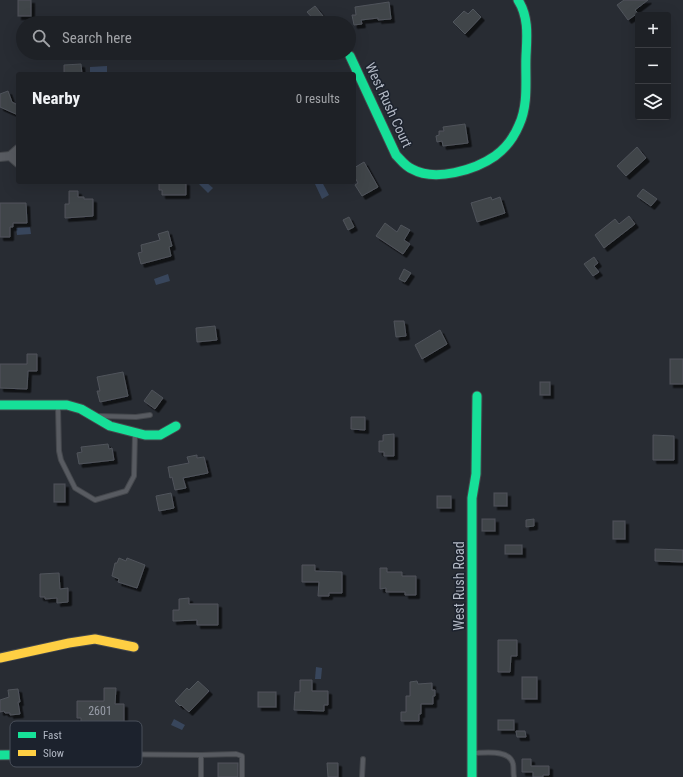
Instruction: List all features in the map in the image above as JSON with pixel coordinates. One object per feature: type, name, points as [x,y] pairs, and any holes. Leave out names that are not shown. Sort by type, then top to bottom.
[{"type":"street","name":"West Rush Court","points":[[352,60],[396,155],[403,165],[417,173],[433,175],[470,170],[486,162],[503,150],[512,138],[521,119],[524,99],[526,23],[522,4],[518,0]]},
{"type":"street","points":[[0,157],[10,156],[16,151]]},
{"type":"street","points":[[10,156],[16,161]]},
{"type":"street","name":"West Rush Road","points":[[472,777],[472,498],[476,474],[477,396]]},
{"type":"street","points":[[0,405],[58,404],[75,406],[110,426],[135,434],[154,436],[160,435],[176,426]]},
{"type":"street","points":[[0,658],[95,639],[134,647]]},
{"type":"street","points":[[0,755],[10,755]]},
{"type":"lane","points":[[58,404],[59,451],[61,460],[75,488],[95,500],[126,491],[134,476],[135,434]]},
{"type":"lane","points":[[93,417],[136,417],[150,415]]},
{"type":"lane","points":[[472,753],[500,753],[507,755],[513,764],[514,777]]},
{"type":"lane","points":[[142,754],[236,754],[242,756],[242,777]]},
{"type":"lane","points":[[201,755],[201,777]]},
{"type":"lane","points":[[362,777],[363,759]]},
{"type":"water","points":[[107,66],[107,72],[90,72],[90,67]]},
{"type":"water","points":[[199,184],[208,184],[213,188],[208,193]]},
{"type":"water","points":[[315,184],[323,184],[329,195],[322,199]]},
{"type":"water","points":[[30,227],[31,234],[17,235],[16,228]]},
{"type":"water","points":[[168,274],[170,281],[156,285],[154,279]]},
{"type":"water","points":[[316,667],[322,668],[321,679],[315,679]]},
{"type":"water","points":[[174,719],[185,725],[182,730],[171,725]]},
{"type":"building","points":[[18,0],[31,0],[31,16],[18,16]]},
{"type":"building","points":[[624,0],[648,0],[635,10],[637,12],[635,12],[635,15],[628,20],[617,5]]},
{"type":"building","points":[[389,2],[391,19],[378,20],[378,18],[361,20],[362,24],[356,25],[356,16],[352,15],[356,15],[355,7]]},
{"type":"building","points":[[315,6],[323,16],[311,16],[307,12]]},
{"type":"building","points":[[473,9],[481,17],[465,34],[453,22],[464,11],[468,14]]},
{"type":"building","points":[[81,64],[82,72],[64,72],[64,65]]},
{"type":"building","points":[[8,91],[12,102],[16,104],[16,114],[0,107],[0,94]]},
{"type":"building","points":[[465,124],[468,143],[443,146],[442,141],[437,142],[436,136],[439,135],[439,131],[444,131],[443,127]]},
{"type":"building","points":[[637,147],[646,158],[626,176],[617,166]]},
{"type":"building","points":[[364,162],[378,187],[362,196],[355,185],[358,183],[356,180],[356,167]]},
{"type":"building","points":[[159,184],[186,184],[186,195],[162,195],[162,190],[159,190]]},
{"type":"building","points":[[643,189],[657,199],[651,206],[637,196]]},
{"type":"building","points":[[69,191],[78,191],[78,197],[84,197],[84,199],[93,199],[93,216],[65,218],[65,204],[69,204]]},
{"type":"building","points":[[491,197],[492,200],[500,197],[505,213],[477,222],[471,203]]},
{"type":"building","points":[[0,203],[26,203],[27,223],[13,223],[13,227],[10,227],[10,237],[0,237]]},
{"type":"building","points":[[629,216],[635,224],[604,248],[595,235],[615,219],[619,224]]},
{"type":"building","points":[[349,217],[354,227],[348,230],[343,220]]},
{"type":"building","points":[[385,223],[397,232],[401,225],[410,230],[404,240],[410,244],[403,254],[376,236]]},
{"type":"building","points":[[168,231],[172,246],[169,247],[171,256],[141,264],[138,253],[142,252],[141,245],[160,240],[158,234]]},
{"type":"building","points":[[594,257],[598,263],[594,266],[599,272],[593,276],[584,264]]},
{"type":"building","points":[[404,269],[411,273],[405,282],[399,279]]},
{"type":"building","points":[[394,321],[404,321],[406,336],[396,337]]},
{"type":"building","points":[[215,326],[217,340],[197,342],[196,328]]},
{"type":"building","points":[[440,330],[447,344],[422,359],[415,345]]},
{"type":"building","points":[[27,354],[37,354],[37,371],[28,371],[27,389],[0,388],[0,364],[27,364]]},
{"type":"building","points":[[670,359],[683,359],[683,384],[670,384]]},
{"type":"building","points":[[123,372],[128,396],[100,402],[97,391],[100,391],[97,377]]},
{"type":"building","points":[[540,382],[550,382],[550,395],[540,395]]},
{"type":"building","points":[[152,390],[163,398],[155,409],[144,401]]},
{"type":"building","points":[[351,417],[365,417],[365,430],[351,429]]},
{"type":"building","points":[[394,434],[394,456],[384,456],[384,452],[379,452],[379,441],[383,441],[383,435]]},
{"type":"building","points":[[653,435],[674,436],[674,460],[653,460]]},
{"type":"building","points":[[108,444],[109,449],[112,448],[114,460],[79,464],[77,453],[82,452],[81,447]]},
{"type":"building","points":[[197,455],[197,458],[204,457],[208,473],[183,478],[186,488],[175,490],[172,477],[170,478],[168,467],[189,463],[187,457]]},
{"type":"building","points":[[54,484],[65,484],[65,502],[54,502]]},
{"type":"building","points":[[171,493],[174,508],[159,511],[156,496]]},
{"type":"building","points":[[494,493],[507,493],[507,506],[494,506]]},
{"type":"building","points":[[437,496],[451,496],[451,508],[437,508]]},
{"type":"building","points":[[482,519],[495,519],[495,531],[482,531]]},
{"type":"building","points":[[534,519],[534,526],[526,527],[526,520]]},
{"type":"building","points":[[613,521],[625,521],[625,539],[613,539]]},
{"type":"building","points":[[505,545],[522,545],[522,554],[505,554]]},
{"type":"building","points":[[655,549],[683,550],[683,562],[655,561]]},
{"type":"building","points":[[119,558],[126,561],[127,558],[145,565],[137,588],[118,582],[119,579],[112,576],[115,563],[117,563]]},
{"type":"building","points":[[302,565],[315,565],[315,571],[342,572],[342,593],[329,593],[329,596],[318,596],[319,582],[302,582]]},
{"type":"building","points":[[380,568],[387,568],[387,572],[402,572],[402,576],[416,576],[416,595],[405,595],[405,592],[386,592],[386,588],[380,589]]},
{"type":"building","points":[[59,573],[60,589],[68,588],[68,602],[57,603],[57,598],[45,599],[45,597],[40,597],[40,574]]},
{"type":"building","points":[[189,598],[189,604],[218,604],[218,625],[197,625],[197,620],[173,621],[173,610],[179,610],[179,599]]},
{"type":"building","points":[[498,640],[517,640],[517,656],[511,656],[510,672],[498,672]]},
{"type":"building","points":[[522,677],[537,677],[537,699],[522,699]]},
{"type":"building","points":[[300,680],[312,680],[312,691],[328,691],[328,705],[324,705],[324,711],[294,710],[295,692],[300,692]]},
{"type":"building","points":[[198,681],[209,691],[189,712],[175,701],[187,688],[189,690]]},
{"type":"building","points":[[417,681],[418,684],[432,683],[432,690],[435,690],[433,704],[421,704],[419,721],[401,721],[401,712],[406,712],[406,696],[410,696],[410,682]]},
{"type":"building","points":[[104,688],[116,688],[115,704],[124,704],[124,721],[81,721],[81,718],[77,718],[77,701],[104,701]]},
{"type":"building","points":[[18,689],[20,714],[10,715],[10,713],[5,713],[4,711],[0,712],[0,700],[9,697],[8,690]]},
{"type":"building","points":[[258,692],[276,692],[276,707],[258,707]]},
{"type":"building","points":[[498,720],[514,720],[514,730],[498,730]]},
{"type":"building","points":[[516,731],[525,731],[526,737],[517,737]]},
{"type":"building","points":[[522,759],[531,759],[531,766],[549,766],[549,775],[543,775],[543,777],[533,777],[533,772],[522,772]]},
{"type":"building","points":[[218,763],[238,763],[238,777],[218,777]]},
{"type":"building","points":[[327,763],[338,763],[338,777],[328,777]]},
{"type":"traffic: fast","points":[[352,60],[396,155],[403,163],[421,173],[443,174],[466,170],[487,161],[503,149],[515,134],[522,117],[526,91],[527,34],[526,20],[518,0]]},
{"type":"traffic: fast","points":[[472,777],[472,498],[476,474],[477,396]]},
{"type":"traffic: fast","points":[[0,405],[67,405],[81,409],[110,426],[145,435],[160,435],[176,426]]},
{"type":"traffic: fast","points":[[0,755],[10,755]]},
{"type":"traffic: slow","points":[[0,658],[95,639],[134,647]]}]
